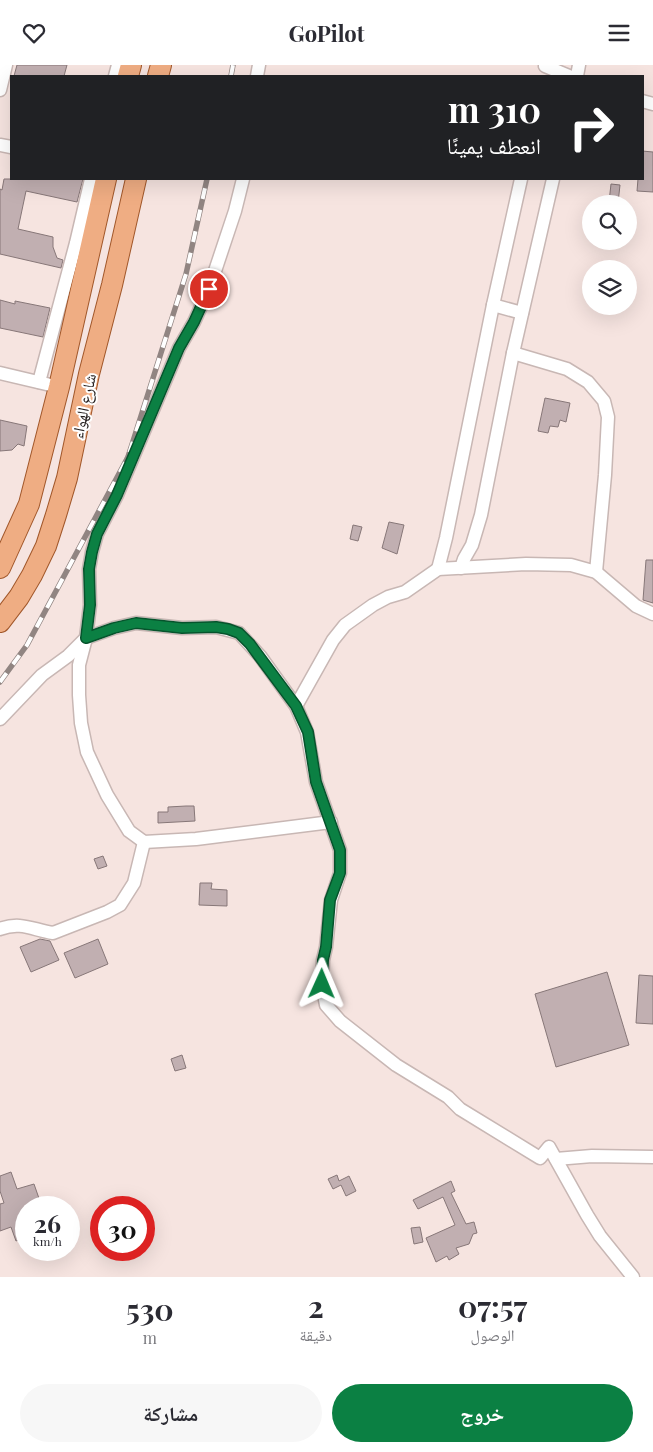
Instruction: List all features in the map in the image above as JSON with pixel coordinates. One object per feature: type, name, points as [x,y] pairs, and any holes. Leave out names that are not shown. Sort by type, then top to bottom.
[{"type":"main road","name":"شارع الهواء","points":[[0,568],[29,505],[59,387],[106,180]]},
{"type":"main road","name":"شارع الهواء","points":[[0,622],[19,597],[32,575],[46,546],[56,515],[67,478],[89,374],[136,180]]},
{"type":"street","points":[[0,90],[6,65]]},
{"type":"street","points":[[545,69],[566,75]]},
{"type":"street","points":[[39,381],[91,180]]},
{"type":"street","points":[[243,180],[235,211],[209,289],[194,322],[179,348],[117,495],[97,534],[89,569],[90,605],[86,638],[79,665],[81,723],[87,752],[116,813],[129,831],[144,841],[204,838],[331,822]]},
{"type":"street","points":[[438,569],[521,180]]},
{"type":"street","points":[[461,567],[472,545],[481,515],[513,353],[553,180]]},
{"type":"street","points":[[493,305],[522,313]]},
{"type":"street","points":[[513,353],[567,369],[588,382],[604,401],[608,417],[606,465],[596,572]]},
{"type":"street","points":[[0,373],[59,387]]},
{"type":"street","points":[[296,706],[333,641],[345,625],[373,605],[388,597],[405,592],[438,569],[526,564],[571,565],[596,572],[636,606],[653,614]]},
{"type":"street","points":[[0,719],[42,675],[86,638],[114,628],[136,623],[182,628],[216,627],[239,633],[250,644],[296,706],[308,732],[316,782],[340,850],[340,873],[330,900],[323,960],[322,984],[326,1005],[340,1021],[396,1065],[448,1097],[460,1109],[540,1158],[549,1147],[592,1222],[633,1277]]},
{"type":"street","points":[[0,929],[20,925],[35,927],[53,933],[120,905],[134,883],[144,841]]},
{"type":"street","points":[[556,1159],[592,1156],[653,1157]]},
{"type":"building","points":[[17,65],[67,65],[64,75],[14,75]]},
{"type":"building","points":[[644,151],[653,152],[653,192],[637,191],[638,180],[644,180]]},
{"type":"building","points":[[4,179],[83,180],[77,202],[26,191],[18,229],[53,237],[53,247],[57,258],[63,260],[61,268],[0,254],[0,189],[2,190]]},
{"type":"building","points":[[611,184],[620,185],[619,195],[610,195]]},
{"type":"building","points":[[0,300],[15,304],[15,301],[50,308],[43,337],[0,328]]},
{"type":"building","points":[[545,398],[570,403],[566,422],[560,420],[558,427],[550,426],[548,433],[538,431]]},
{"type":"building","points":[[0,420],[27,426],[24,446],[18,444],[12,450],[0,451]]},
{"type":"building","points":[[389,522],[404,525],[397,554],[382,548]]},
{"type":"building","points":[[353,525],[362,527],[358,541],[350,539]]},
{"type":"building","points":[[646,560],[653,560],[653,603],[643,600]]},
{"type":"building","points":[[194,806],[195,821],[158,823],[158,812],[168,812],[168,807]]},
{"type":"building","points":[[103,856],[107,866],[98,869],[94,859]]},
{"type":"building","points":[[200,883],[212,883],[211,889],[227,890],[227,906],[199,905]]},
{"type":"building","points":[[40,939],[50,941],[59,960],[31,972],[20,947]]},
{"type":"building","points":[[98,939],[108,964],[75,978],[64,953]]},
{"type":"building","points":[[607,972],[629,1045],[556,1067],[535,994]]},
{"type":"building","points":[[639,975],[653,976],[653,1024],[636,1023]]},
{"type":"building","points":[[182,1055],[186,1068],[175,1071],[171,1059]]},
{"type":"building","points":[[11,1172],[17,1189],[34,1184],[38,1196],[15,1196],[15,1238],[11,1227],[0,1231],[0,1204],[4,1203],[0,1191],[0,1176]]},
{"type":"building","points":[[337,1175],[339,1181],[349,1176],[356,1191],[346,1196],[341,1185],[333,1189],[328,1179]]},
{"type":"building","points":[[451,1181],[455,1191],[451,1193],[466,1224],[474,1222],[477,1233],[473,1234],[469,1244],[456,1248],[459,1254],[449,1260],[447,1256],[436,1262],[426,1238],[455,1225],[443,1197],[418,1209],[413,1200]]},
{"type":"building","points":[[420,1227],[423,1242],[414,1244],[411,1228]]},
{"type":"railway","points":[[231,75],[233,65]]},
{"type":"railway","points":[[0,682],[27,645],[128,457],[186,274],[207,180]]},
{"type":"route","points":[[209,289],[194,322],[179,348],[117,495],[97,534],[89,569],[90,605],[86,638],[114,628],[136,623],[182,628],[216,627],[228,629],[239,633],[250,644],[296,706],[308,732],[316,782],[340,850],[340,873],[330,900],[322,984]]}]
